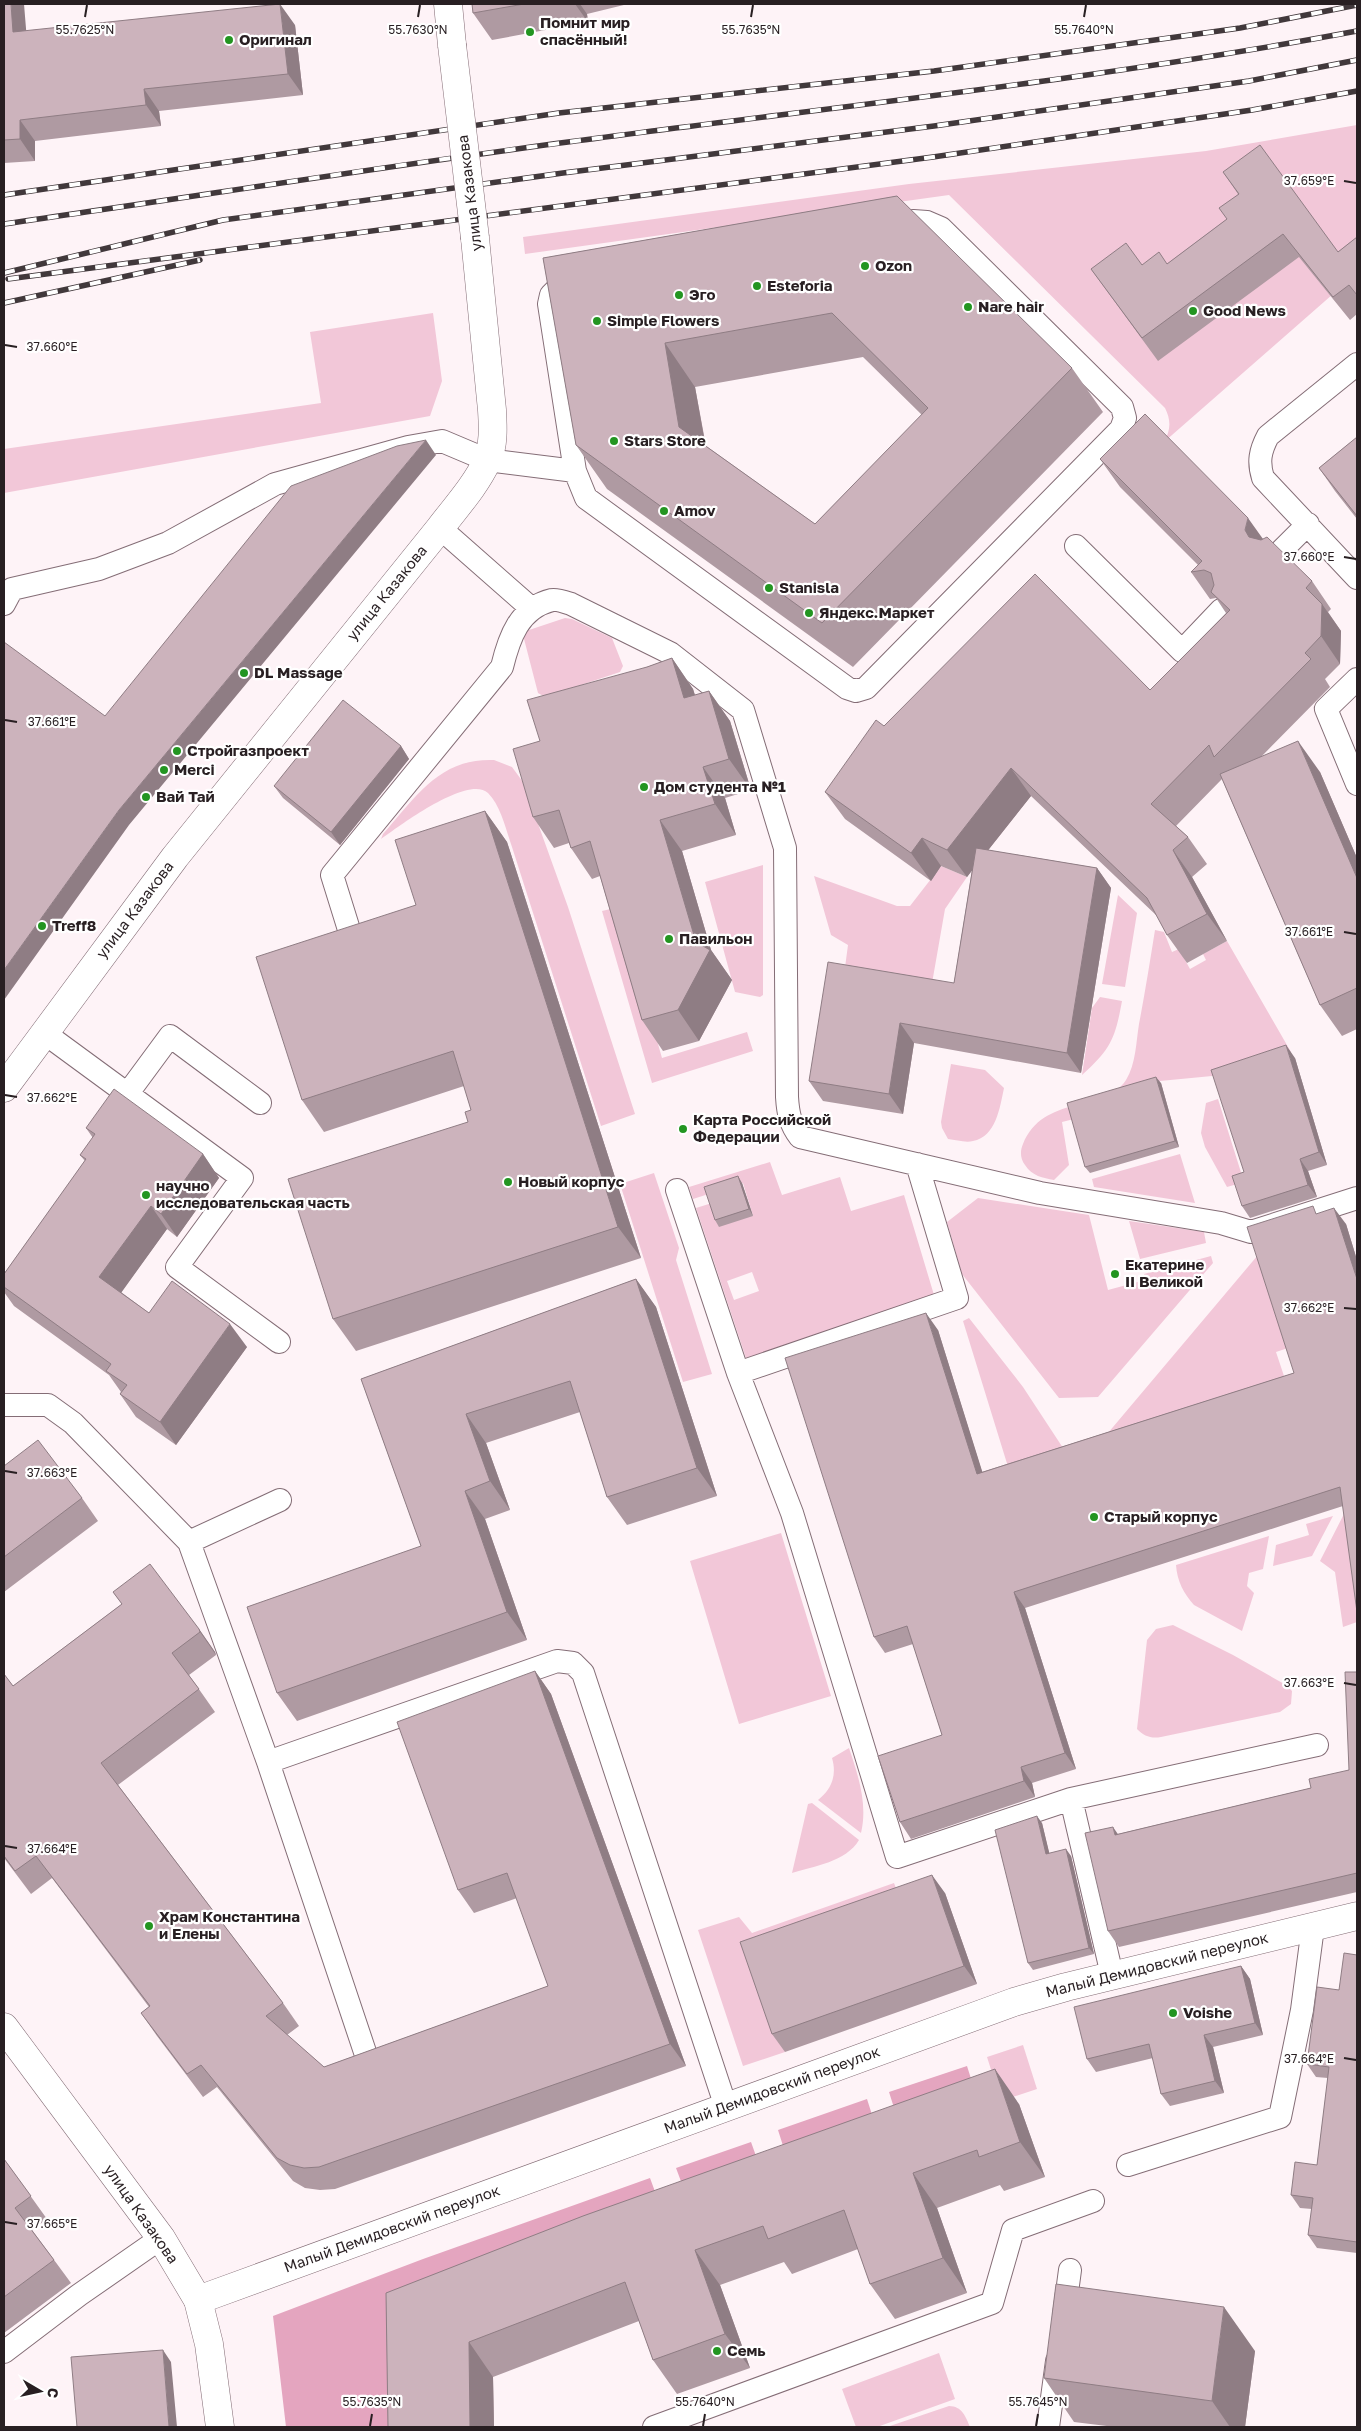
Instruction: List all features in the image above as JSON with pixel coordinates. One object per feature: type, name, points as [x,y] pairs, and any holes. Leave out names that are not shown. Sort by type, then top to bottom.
[{"type":"street","name":"улица Казакова","points":[[4,1088],[43,1032],[175,857],[440,528],[487,460],[492,437],[492,410],[475,238],[448,4]]},
{"type":"street","name":"Малый Демидовский переулок","points":[[198,2300],[1014,2002],[1112,1975],[1357,1916]]},
{"type":"street","name":"улица Казакова","points":[[4,2027],[161,2238],[198,2300],[209,2344],[220,2427]]},
{"type":"lane","points":[[913,221],[927,222],[941,228],[1124,411],[1124,422],[1121,428],[866,688],[860,691],[847,688],[591,503],[583,493],[576,471],[550,310],[551,295],[558,286],[563,283],[913,221]]},
{"type":"lane","points":[[1357,364],[1268,436],[1261,449],[1259,465],[1263,478],[1357,578]]},
{"type":"lane","points":[[6,593],[99,569],[168,543],[275,484],[408,447],[442,442],[487,460],[576,471]]},
{"type":"lane","points":[[1277,555],[1308,524]]},
{"type":"lane","points":[[440,528],[532,609]]},
{"type":"lane","points":[[1076,546],[1182,651],[1221,610]]},
{"type":"lane","points":[[355,949],[332,875],[502,667],[509,637],[532,609],[553,600],[571,604],[670,654],[743,710],[785,848],[787,1096],[788,1115],[800,1137],[1040,1193],[1221,1223],[1251,1232],[1357,1198]]},
{"type":"lane","points":[[1357,679],[1326,709],[1351,754],[1357,784]]},
{"type":"lane","points":[[43,1032],[242,1178],[177,1266],[279,1342]]},
{"type":"lane","points":[[128,1093],[170,1036],[260,1102]]},
{"type":"lane","points":[[738,1373],[956,1298],[916,1164]]},
{"type":"lane","points":[[677,1190],[738,1373],[792,1513],[897,1857],[1071,1799],[1317,1744]]},
{"type":"lane","points":[[4,1405],[48,1404],[73,1423],[189,1542],[268,1762],[365,2052]]},
{"type":"lane","points":[[189,1542],[280,1500]]},
{"type":"lane","points":[[268,1762],[557,1661],[573,1663],[583,1672],[726,2107]]},
{"type":"lane","points":[[1071,1799],[1112,1975]]},
{"type":"lane","points":[[1128,2165],[1280,2117],[1302,2010],[1312,1927]]},
{"type":"lane","points":[[654,2427],[992,2303],[1013,2230],[1092,2201]]},
{"type":"lane","points":[[4,2352],[79,2295],[161,2238]]},
{"type":"lane","points":[[1048,2427],[1070,2270]]},
{"type":"shaded area","points":[[1357,125],[1357,273],[1164,442],[1169,425],[1165,408],[949,195],[525,254],[523,237],[909,184],[1206,151]]},
{"type":"shaded area","points":[[433,313],[442,381],[430,416],[4,493],[4,449],[321,403],[310,332]]},
{"type":"shaded area","points":[[565,618],[572,619],[612,638],[623,666],[620,672],[545,697],[538,693],[523,635],[526,631]]},
{"type":"shaded area","points":[[494,760],[512,767],[523,782],[568,907],[635,1114],[601,1126],[505,826],[493,798],[488,793],[478,789],[465,790],[433,804],[381,839],[383,834],[430,782],[458,766],[475,761]]},
{"type":"shaded area","points":[[763,865],[763,995],[760,997],[735,992],[705,882]]},
{"type":"shaded area","points":[[941,866],[967,877],[945,909],[931,989],[844,975],[848,945],[831,935],[814,876],[897,906],[910,906]]},
{"type":"shaded area","points":[[1118,895],[1137,913],[1125,987],[1102,984]]},
{"type":"shaded area","points":[[619,907],[662,1058],[747,1032],[753,1051],[652,1083],[602,911]]},
{"type":"shaded area","points":[[1155,930],[1164,932],[1172,952],[1179,949],[1190,969],[1206,960],[1203,954],[1227,941],[1291,1052],[1212,1076],[1160,1081],[1074,1119],[1062,1122],[1069,1165],[1054,1180],[1038,1176],[1028,1169],[1022,1160],[1021,1154],[1023,1144],[1032,1128],[1059,1110],[1104,1097],[1116,1090],[1129,1074],[1135,1053]]},
{"type":"shaded area","points":[[1100,997],[1122,1001],[1117,1025],[1106,1050],[1082,1075],[1092,1008]]},
{"type":"shaded area","points":[[951,1064],[985,1070],[1004,1088],[1001,1104],[992,1127],[987,1134],[973,1141],[948,1139],[942,1128],[941,1122]]},
{"type":"shaded area","points":[[1218,1099],[1244,1182],[1227,1187],[1205,1147],[1201,1133],[1206,1103]]},
{"type":"shaded area","points":[[1180,1154],[1195,1203],[1094,1187],[1092,1179]]},
{"type":"shaded area","points":[[770,1162],[782,1195],[840,1177],[851,1211],[904,1195],[934,1295],[798,1343],[746,1358],[696,1208],[712,1203],[753,1216],[743,1183],[693,1199],[689,1187]],"holes":[[[752,1272],[759,1291],[734,1300],[727,1281]]]},
{"type":"shaded area","points":[[654,1173],[679,1248],[676,1260],[712,1374],[683,1382],[620,1184]]},
{"type":"shaded area","points":[[978,1198],[1089,1215],[1108,1290],[1145,1280],[1144,1274],[1211,1256],[1213,1263],[1098,1397],[1059,1398],[962,1274],[947,1222]]},
{"type":"shaded area","points":[[1129,1221],[1204,1232],[1206,1243],[1140,1259]]},
{"type":"shaded area","points":[[1258,1255],[1288,1348],[1276,1352],[1286,1382],[1097,1446]]},
{"type":"shaded area","points":[[969,1318],[1023,1387],[1065,1451],[1009,1470],[963,1321]]},
{"type":"shaded area","points":[[1345,1512],[1357,1600],[1357,1622],[1343,1627],[1335,1572],[1320,1561]]},
{"type":"shaded area","points":[[1333,1516],[1312,1556],[1273,1566],[1276,1545],[1309,1535],[1306,1524]]},
{"type":"shaded area","points":[[781,1533],[831,1696],[739,1724],[690,1561]]},
{"type":"shaded area","points":[[1269,1536],[1263,1569],[1249,1573],[1247,1586],[1254,1593],[1242,1631],[1194,1605],[1182,1587],[1176,1565]]},
{"type":"shaded area","points":[[1173,1625],[1233,1655],[1286,1685],[1292,1691],[1291,1704],[1280,1712],[1157,1738],[1142,1733],[1137,1729],[1147,1640],[1156,1629]]},
{"type":"shaded area","points":[[849,1748],[859,1779],[863,1800],[861,1833],[818,1800],[827,1791],[832,1781],[834,1770],[832,1758]]},
{"type":"shaded area","points":[[812,1803],[859,1840],[838,1858],[792,1873],[808,1804]]},
{"type":"shaded area","points":[[894,1883],[903,1907],[753,1961],[785,2052],[743,2066],[698,1930],[739,1917],[752,1933]]},
{"type":"shaded area","points":[[1023,2045],[1037,2089],[1001,2101],[987,2057]]},
{"type":"shaded area","points":[[967,2066],[979,2104],[901,2130],[889,2092]]},
{"type":"shaded area","points":[[867,2099],[880,2140],[791,2171],[778,2130]]},
{"type":"shaded area","points":[[751,2142],[765,2181],[691,2208],[676,2168]]},
{"type":"shaded area","points":[[650,2178],[668,2227],[393,2427],[286,2427],[273,2316],[423,2259]]},
{"type":"shaded area","points":[[939,2353],[955,2399],[877,2427],[856,2427],[842,2389]]},
{"type":"shaded area","points":[[949,2406],[960,2410],[970,2427],[887,2427]]},
{"type":"building","points":[[4,4],[11,4],[13,32],[280,4],[288,74],[144,89],[146,105],[20,120],[20,139],[4,140]]},
{"type":"building","points":[[472,4],[524,4],[473,13]]},
{"type":"building","points":[[1260,145],[1338,252],[1357,237],[1357,295],[1349,285],[1333,297],[1283,234],[1142,338],[1091,269],[1126,243],[1142,265],[1159,252],[1167,264],[1227,219],[1219,208],[1239,194],[1223,172]]},
{"type":"building","points":[[897,196],[1072,368],[822,623],[576,445],[543,258]],"holes":[[[832,313],[928,408],[815,524],[679,427],[665,343]]]},
{"type":"building","points":[[1145,414],[1248,518],[1245,530],[1249,537],[1261,540],[1267,537],[1312,581],[1306,588],[1322,604],[1321,636],[1305,653],[1311,659],[1214,757],[1209,745],[1151,804],[1188,837],[1173,850],[1207,914],[1167,935],[1147,898],[1011,768],[947,850],[922,838],[911,853],[825,792],[876,720],[884,726],[1035,574],[1150,690],[1230,610],[1211,592],[1214,585],[1211,573],[1204,570],[1191,572],[1202,561],[1100,459]]},
{"type":"building","points":[[1357,437],[1357,516],[1319,468]]},
{"type":"building","points":[[426,440],[119,810],[4,970],[4,642],[105,716],[291,486],[397,446]]},
{"type":"building","points":[[672,658],[684,698],[709,691],[729,759],[703,767],[715,804],[660,820],[696,942],[710,950],[678,1010],[642,1020],[590,841],[571,848],[559,810],[533,817],[513,749],[540,741],[527,700],[647,667]]},
{"type":"building","points":[[343,700],[401,746],[331,832],[274,786]]},
{"type":"building","points":[[1298,741],[1357,878],[1357,988],[1320,1005],[1220,774]]},
{"type":"building","name":"Новый корпус","points":[[485,811],[618,1227],[333,1319],[288,1179],[468,1122],[465,1112],[471,1110],[453,1051],[302,1100],[256,957],[416,905],[395,840]]},
{"type":"building","points":[[976,848],[1097,868],[1067,1053],[900,1023],[889,1094],[809,1081],[828,962],[954,983]]},
{"type":"building","points":[[1286,1045],[1319,1152],[1300,1159],[1308,1185],[1242,1206],[1232,1176],[1244,1172],[1211,1070]]},
{"type":"building","points":[[1156,1077],[1175,1141],[1085,1167],[1067,1103]]},
{"type":"building","points":[[114,1089],[203,1154],[161,1214],[151,1206],[99,1277],[149,1313],[172,1281],[230,1324],[160,1422],[120,1394],[127,1385],[106,1371],[111,1364],[4,1287],[4,1274],[86,1159],[80,1155],[95,1134],[86,1128]]},
{"type":"building","points":[[738,1176],[749,1209],[715,1220],[704,1187]]},
{"type":"building","name":"Старый корпуc","points":[[1313,1206],[1316,1214],[1334,1208],[1357,1279],[1357,1612],[1340,1487],[1014,1592],[1065,1753],[1021,1767],[1024,1781],[900,1822],[878,1756],[942,1735],[907,1626],[874,1637],[785,1358],[926,1313],[977,1474],[1294,1373],[1247,1227]]},
{"type":"building","points":[[636,1279],[697,1468],[607,1497],[570,1381],[466,1414],[490,1481],[465,1491],[507,1612],[277,1693],[247,1607],[421,1546],[361,1379]]},
{"type":"building","points":[[38,1440],[82,1498],[4,1557],[4,1466]]},
{"type":"building","points":[[150,1564],[199,1629],[200,1632],[172,1653],[199,1689],[101,1763],[283,2003],[266,2016],[324,2067],[548,1986],[507,1873],[458,1890],[397,1722],[535,1671],[670,2044],[319,2167],[304,2168],[290,2165],[277,2158],[201,2065],[187,2074],[141,2013],[150,2006],[36,1856],[15,1871],[4,1856],[4,1674],[13,1686],[122,1604],[113,1592]]},
{"type":"building","points":[[1345,1672],[1357,1672],[1357,1873],[1108,1931],[1085,1833],[1113,1827],[1115,1835],[1311,1788],[1309,1779],[1349,1770]]},
{"type":"building","points":[[1037,1816],[1046,1854],[1066,1849],[1089,1948],[1028,1963],[995,1830]]},
{"type":"building","points":[[932,1875],[964,1966],[772,2034],[740,1942]]},
{"type":"building","points":[[1344,1953],[1357,1955],[1357,2242],[1308,2235],[1313,2198],[1291,2195],[1295,2162],[1317,2165],[1329,2067],[1307,2064],[1317,1987],[1339,1990]]},
{"type":"building","points":[[1241,1966],[1255,2023],[1204,2035],[1215,2081],[1161,2094],[1149,2044],[1087,2059],[1074,2007]]},
{"type":"building","points":[[995,2069],[1020,2142],[979,2157],[977,2150],[913,2173],[943,2258],[870,2284],[844,2210],[768,2239],[763,2226],[695,2250],[725,2334],[653,2360],[625,2282],[469,2342],[470,2427],[388,2427],[386,2293],[583,2216]]},
{"type":"building","points":[[4,2159],[31,2196],[15,2208],[54,2260],[4,2297]]},
{"type":"building","points":[[1056,2284],[1224,2307],[1212,2401],[1044,2378]]},
{"type":"building","points":[[163,2350],[169,2427],[77,2427],[71,2357]]},
{"type":"railway","points":[[4,195],[559,113],[934,71],[1240,28],[1357,5]]},
{"type":"railway","points":[[4,224],[498,152],[963,92],[1161,64],[1357,31]]},
{"type":"railway","points":[[4,273],[223,220],[563,173],[934,126],[1249,81],[1357,60]]},
{"type":"railway","points":[[8,279],[933,157],[1252,110],[1357,91]]},
{"type":"railway","points":[[4,303],[200,260]]},
{"type":"place","name":"Помнит мир спасённый!","points":[[530,32]]},
{"type":"place","name":"Оригинал","points":[[229,40]]},
{"type":"place","name":"Ozon","points":[[865,266]]},
{"type":"place","name":"Esteforia","points":[[757,286]]},
{"type":"place","name":"Эго","points":[[679,295]]},
{"type":"place","name":"Nare hair","points":[[968,307]]},
{"type":"place","name":"Good News","points":[[1193,311]]},
{"type":"place","name":"Simple Flowers","points":[[597,321]]},
{"type":"place","name":"Stars Store","points":[[614,441]]},
{"type":"place","name":"Amov","points":[[664,511]]},
{"type":"place","name":"Stanisla","points":[[769,588]]},
{"type":"place","name":"Яндекс.Маркет","points":[[809,613]]},
{"type":"place","name":"DL Massage","points":[[244,673]]},
{"type":"place","name":"Стройгазпроект","points":[[177,751]]},
{"type":"place","name":"Merci","points":[[164,770]]},
{"type":"place","name":"Дом студента №1","points":[[644,787]]},
{"type":"place","name":"Вай Тай","points":[[146,797]]},
{"type":"place","name":"Treff8","points":[[42,926]]},
{"type":"place","name":"Павильон","points":[[669,939]]},
{"type":"place","name":"Карта Российской Федерации","points":[[683,1129]]},
{"type":"place","name":"Новый корпус","points":[[508,1182]]},
{"type":"place","name":"научно исследовательская часть","points":[[146,1195]]},
{"type":"place","name":"Екатерине II Великой","points":[[1115,1274]]},
{"type":"place","name":"Старый корпуc","points":[[1094,1517]]},
{"type":"place","name":"Храм Константина и Елены","points":[[149,1926]]},
{"type":"place","name":"Voishe","points":[[1173,2013]]},
{"type":"place","name":"Семь","points":[[717,2351]]}]
